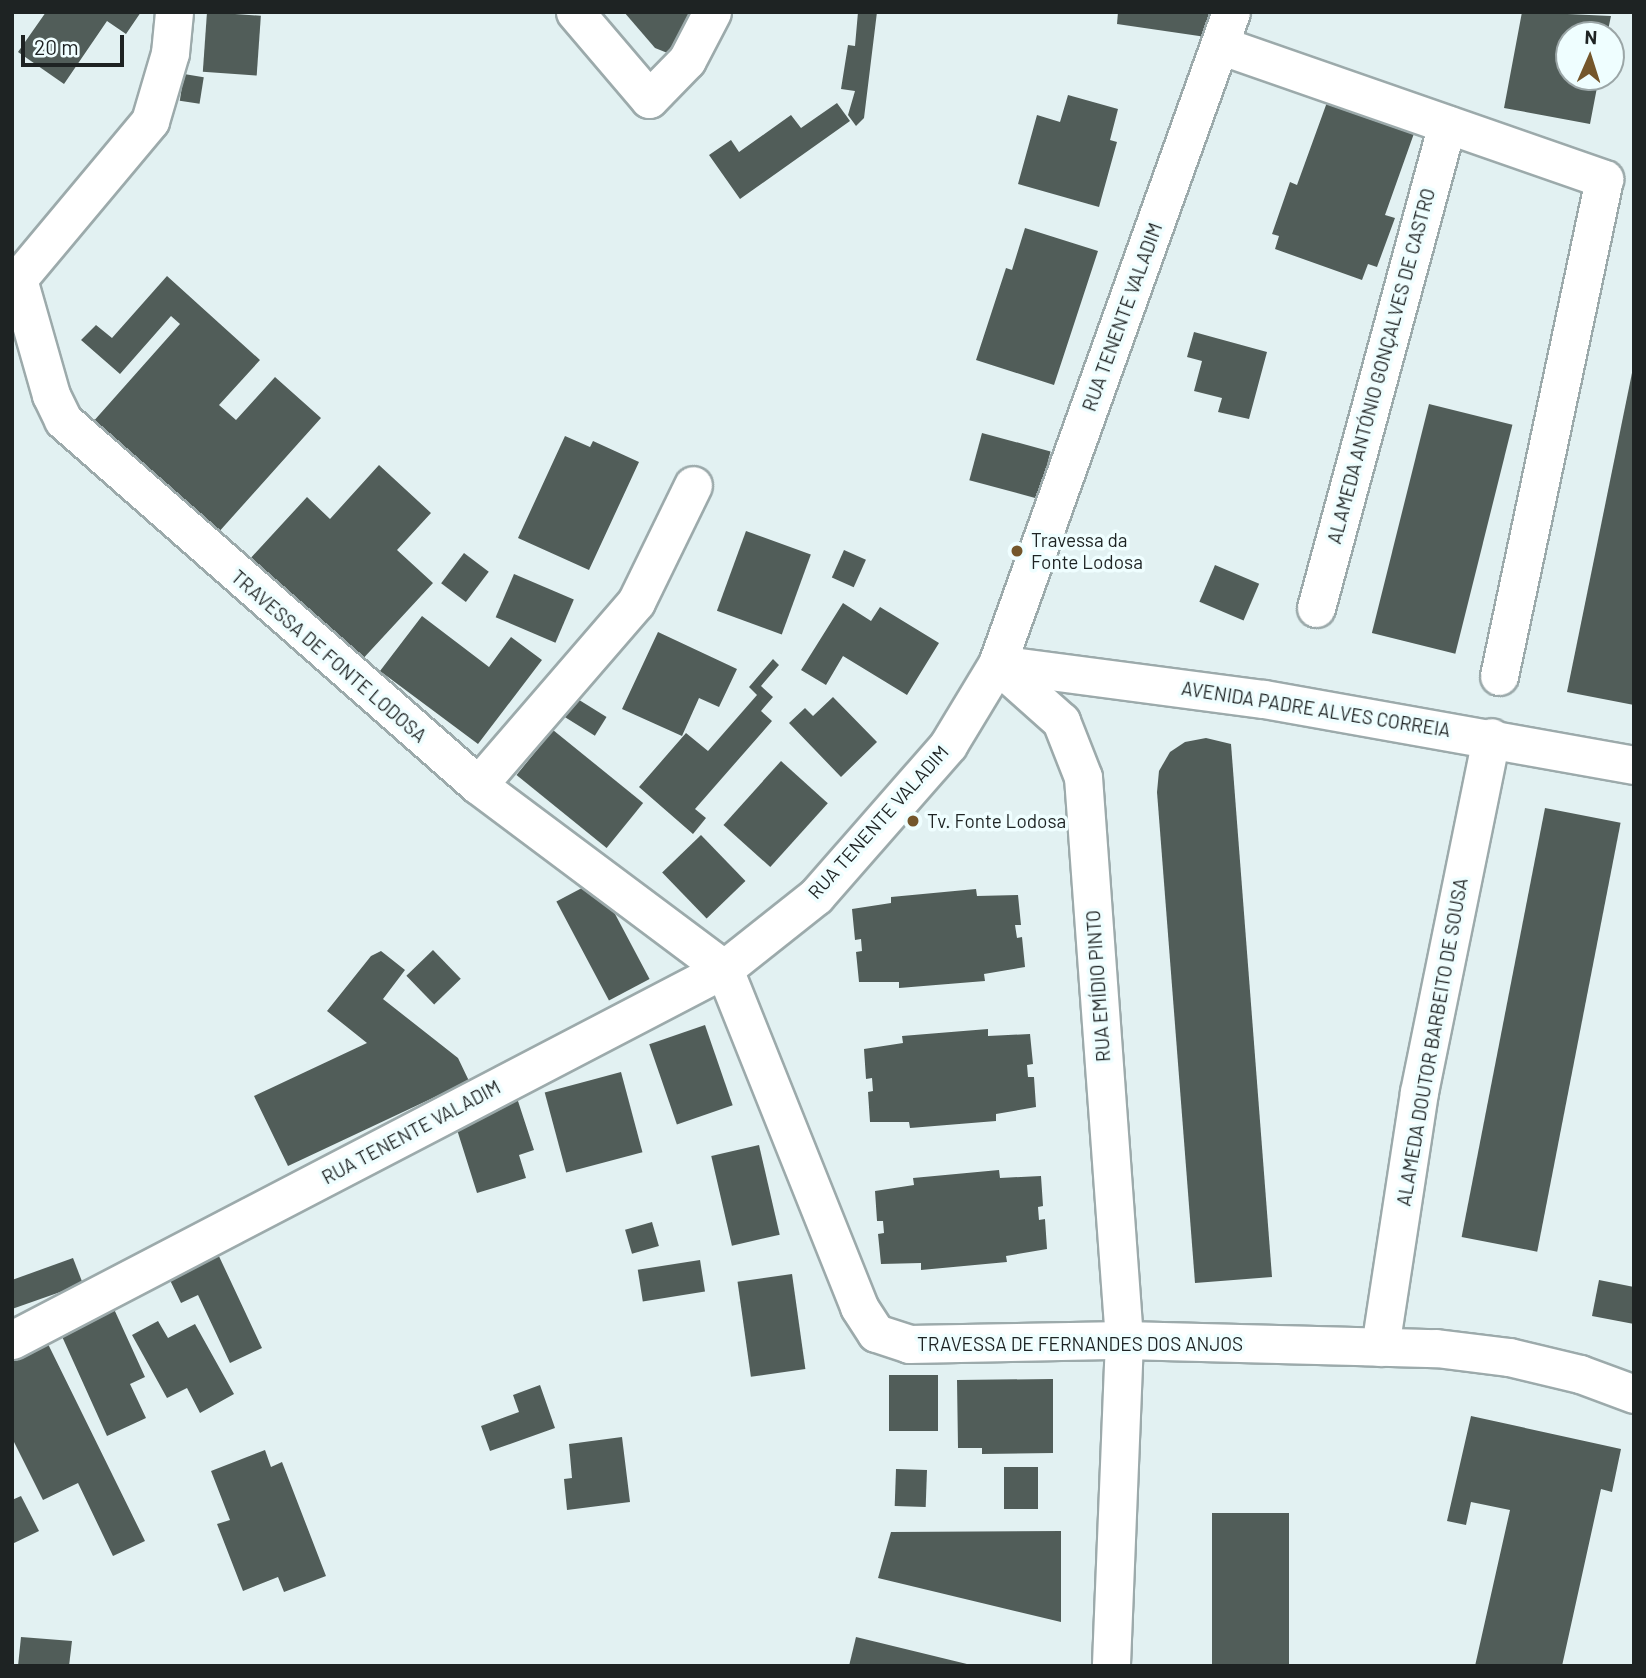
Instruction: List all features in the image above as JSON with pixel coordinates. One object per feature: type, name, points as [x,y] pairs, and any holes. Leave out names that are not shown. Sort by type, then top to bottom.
[{"type":"street","points":[[15,279],[149,121],[170,53],[174,12]]},
{"type":"street","points":[[575,12],[649,99],[687,60],[712,12]]},
{"type":"street","points":[[1225,28],[1447,124],[1604,179],[1499,676]]},
{"type":"street","name":"RUA TENENTE VALADIM","points":[[12,1340],[723,969],[816,896],[948,745],[997,664],[1225,28]]},
{"type":"street","name":"ALAMEDA ANTÓNIO GONÇALVES DE CASTRO","points":[[1316,608],[1447,124]]},
{"type":"street","name":"TRAVESSA DE FONTE LODOSA","points":[[15,279],[51,395],[63,420],[478,785],[723,969]]},
{"type":"street","points":[[478,785],[636,602],[693,485]]},
{"type":"street","name":"AVENIDA PADRE ALVES CORREIA","points":[[997,664],[1264,699],[1491,737],[1634,765]]},
{"type":"street","name":"RUA EMÍDIO PINTO","points":[[997,664],[1061,721],[1083,777],[1124,1340],[1111,1666]]},
{"type":"street","name":"ALAMEDA DOUTOR BARBEITO DE SOUSA","points":[[1380,1347],[1419,1092],[1491,737]]},
{"type":"street","name":"TRAVESSA DE FERNANDES DOS ANJOS","points":[[723,969],[859,1307],[876,1333],[909,1344],[1124,1340],[1380,1347],[1509,1357],[1580,1374],[1634,1394]]},
{"type":"building","points":[[46,12],[141,12],[126,34],[107,21],[64,84],[18,52]]},
{"type":"building","points":[[207,12],[261,16],[257,76],[203,72]]},
{"type":"building","points":[[624,12],[709,12],[685,60],[655,48]]},
{"type":"building","points":[[858,12],[877,12],[864,118],[856,126],[848,115],[855,91],[841,89],[848,45],[855,46]]},
{"type":"building","points":[[1118,12],[1209,12],[1206,37],[1117,24]]},
{"type":"building","points":[[1522,12],[1611,16],[1610,21],[1555,21],[1555,91],[1596,91],[1590,124],[1504,108]]},
{"type":"building","points":[[184,74],[204,77],[200,104],[180,101]]},
{"type":"building","points":[[1330,94],[1417,125],[1385,215],[1395,218],[1377,267],[1368,264],[1362,280],[1275,249],[1279,236],[1272,234],[1290,182],[1297,185]]},
{"type":"building","points":[[1068,95],[1118,109],[1110,140],[1117,142],[1099,207],[1018,184],[1037,115],[1060,122]]},
{"type":"building","points":[[837,103],[850,121],[740,199],[709,155],[731,140],[739,152],[791,115],[801,128]]},
{"type":"building","points":[[1025,228],[1098,251],[1054,385],[976,360],[1006,268],[1012,270]]},
{"type":"building","points":[[167,276],[260,360],[219,405],[236,420],[275,377],[321,418],[217,534],[92,423],[180,324],[171,316],[120,374],[81,340],[96,325],[112,338]]},
{"type":"building","points":[[1194,332],[1267,352],[1249,419],[1218,412],[1222,398],[1194,391],[1202,361],[1187,357]]},
{"type":"building","points":[[1634,368],[1634,705],[1567,692]]},
{"type":"building","points":[[1429,404],[1512,425],[1455,654],[1372,633]]},
{"type":"building","points":[[982,433],[1051,451],[1038,499],[969,480]]},
{"type":"building","points":[[565,436],[590,447],[593,441],[639,462],[589,570],[518,538]]},
{"type":"building","points":[[379,465],[431,513],[397,550],[433,583],[359,663],[248,561],[307,497],[330,519]]},
{"type":"building","points":[[746,531],[811,555],[782,634],[717,611]]},
{"type":"building","points":[[844,550],[866,560],[854,587],[832,577]]},
{"type":"building","points":[[464,553],[489,572],[466,602],[441,583]]},
{"type":"building","points":[[1215,565],[1259,584],[1244,621],[1199,602]]},
{"type":"building","points":[[514,574],[574,599],[555,643],[496,617]]},
{"type":"building","points":[[843,603],[871,621],[880,607],[939,643],[907,695],[843,656],[826,685],[801,670]]},
{"type":"building","points":[[422,616],[489,667],[511,637],[542,660],[478,744],[380,671]]},
{"type":"building","points":[[658,632],[737,669],[719,707],[699,698],[682,736],[622,709]]},
{"type":"building","points":[[773,659],[779,665],[761,686],[773,697],[761,711],[772,721],[695,809],[706,818],[693,834],[639,787],[686,733],[708,751],[757,695],[749,687]]},
{"type":"building","points":[[833,697],[877,742],[841,777],[789,723],[805,708],[813,716]]},
{"type":"building","points":[[576,698],[607,717],[595,736],[564,717]]},
{"type":"building","points":[[553,730],[643,803],[607,848],[516,775]]},
{"type":"building","points":[[1206,738],[1231,744],[1272,1277],[1195,1283],[1157,792],[1159,771],[1170,752],[1185,742]]},
{"type":"building","points":[[781,761],[828,803],[770,867],[723,825]]},
{"type":"building","points":[[1545,808],[1621,823],[1537,1252],[1462,1237]]},
{"type":"building","points":[[701,835],[745,881],[707,919],[662,873]]},
{"type":"building","points":[[597,880],[650,979],[609,1000],[556,902]]},
{"type":"building","points":[[976,889],[977,896],[1018,895],[1021,925],[1015,925],[1017,938],[1022,937],[1025,967],[984,974],[985,981],[899,988],[899,982],[859,982],[856,952],[862,951],[861,939],[855,940],[852,909],[891,903],[891,897]]},
{"type":"building","points":[[433,950],[461,979],[434,1004],[406,976]]},
{"type":"building","points":[[381,951],[405,970],[383,999],[458,1058],[469,1081],[288,1166],[254,1096],[367,1043],[327,1011],[371,956]]},
{"type":"building","points":[[705,1025],[733,1105],[677,1125],[649,1044]]},
{"type":"building","points":[[988,1029],[988,1036],[1030,1034],[1033,1064],[1027,1065],[1028,1077],[1034,1077],[1036,1107],[996,1114],[996,1121],[910,1128],[909,1122],[870,1122],[868,1092],[873,1091],[872,1078],[866,1079],[864,1049],[903,1043],[902,1036]]},
{"type":"building","points":[[621,1072],[642,1152],[566,1173],[545,1092]]},
{"type":"building","points":[[517,1098],[534,1150],[519,1155],[526,1178],[477,1193],[453,1117]]},
{"type":"building","points":[[759,1145],[780,1235],[732,1246],[711,1156]]},
{"type":"building","points":[[999,1170],[1000,1178],[1041,1176],[1043,1206],[1038,1207],[1039,1220],[1045,1219],[1047,1249],[1006,1256],[1007,1262],[921,1270],[921,1263],[881,1264],[878,1234],[884,1233],[883,1221],[877,1221],[875,1191],[914,1185],[913,1178]]},
{"type":"building","points":[[652,1222],[659,1246],[632,1254],[625,1230]]},
{"type":"building","points":[[217,1252],[262,1348],[230,1363],[198,1295],[181,1303],[168,1276]]},
{"type":"building","points":[[73,1258],[83,1284],[12,1309],[12,1280]]},
{"type":"building","points":[[700,1260],[705,1292],[643,1301],[638,1270]]},
{"type":"building","points":[[792,1274],[805,1369],[751,1377],[738,1282]]},
{"type":"building","points":[[1599,1280],[1634,1287],[1634,1324],[1592,1316]]},
{"type":"building","points":[[114,1309],[145,1377],[130,1384],[146,1418],[107,1436],[60,1332]]},
{"type":"building","points":[[158,1321],[168,1338],[195,1324],[234,1394],[200,1413],[187,1388],[167,1398],[132,1335]]},
{"type":"building","points":[[48,1344],[145,1541],[113,1556],[78,1483],[43,1500],[12,1438],[12,1362]]},
{"type":"building","points":[[889,1375],[938,1375],[938,1431],[889,1431]]},
{"type":"building","points":[[1053,1379],[1053,1453],[982,1454],[982,1448],[958,1448],[957,1380]]},
{"type":"building","points":[[540,1385],[555,1428],[490,1451],[481,1426],[519,1412],[513,1395]]},
{"type":"building","points":[[1471,1416],[1621,1449],[1612,1492],[1601,1489],[1562,1666],[1475,1666],[1510,1510],[1471,1502],[1466,1525],[1447,1521]]},
{"type":"building","points":[[622,1437],[630,1502],[567,1510],[564,1479],[572,1478],[569,1444]]},
{"type":"building","points":[[265,1450],[271,1467],[282,1462],[326,1576],[284,1592],[278,1577],[243,1591],[217,1524],[230,1520],[211,1471]]},
{"type":"building","points":[[1004,1467],[1038,1467],[1038,1509],[1004,1509]]},
{"type":"building","points":[[896,1469],[927,1470],[926,1507],[895,1506]]},
{"type":"building","points":[[21,1496],[39,1531],[12,1544],[12,1500]]},
{"type":"building","points":[[1212,1513],[1289,1513],[1289,1666],[1212,1666]]},
{"type":"building","points":[[1061,1531],[1061,1622],[878,1578],[891,1532]]},
{"type":"building","points":[[21,1637],[72,1641],[69,1666],[18,1666]]},
{"type":"building","points":[[856,1637],[971,1665],[971,1666],[849,1666]]},
{"type":"place","name":"Travessa da Fonte Lodosa","points":[[1017,551]]},
{"type":"place","name":"Tv. Fonte Lodosa","points":[[913,821]]}]
